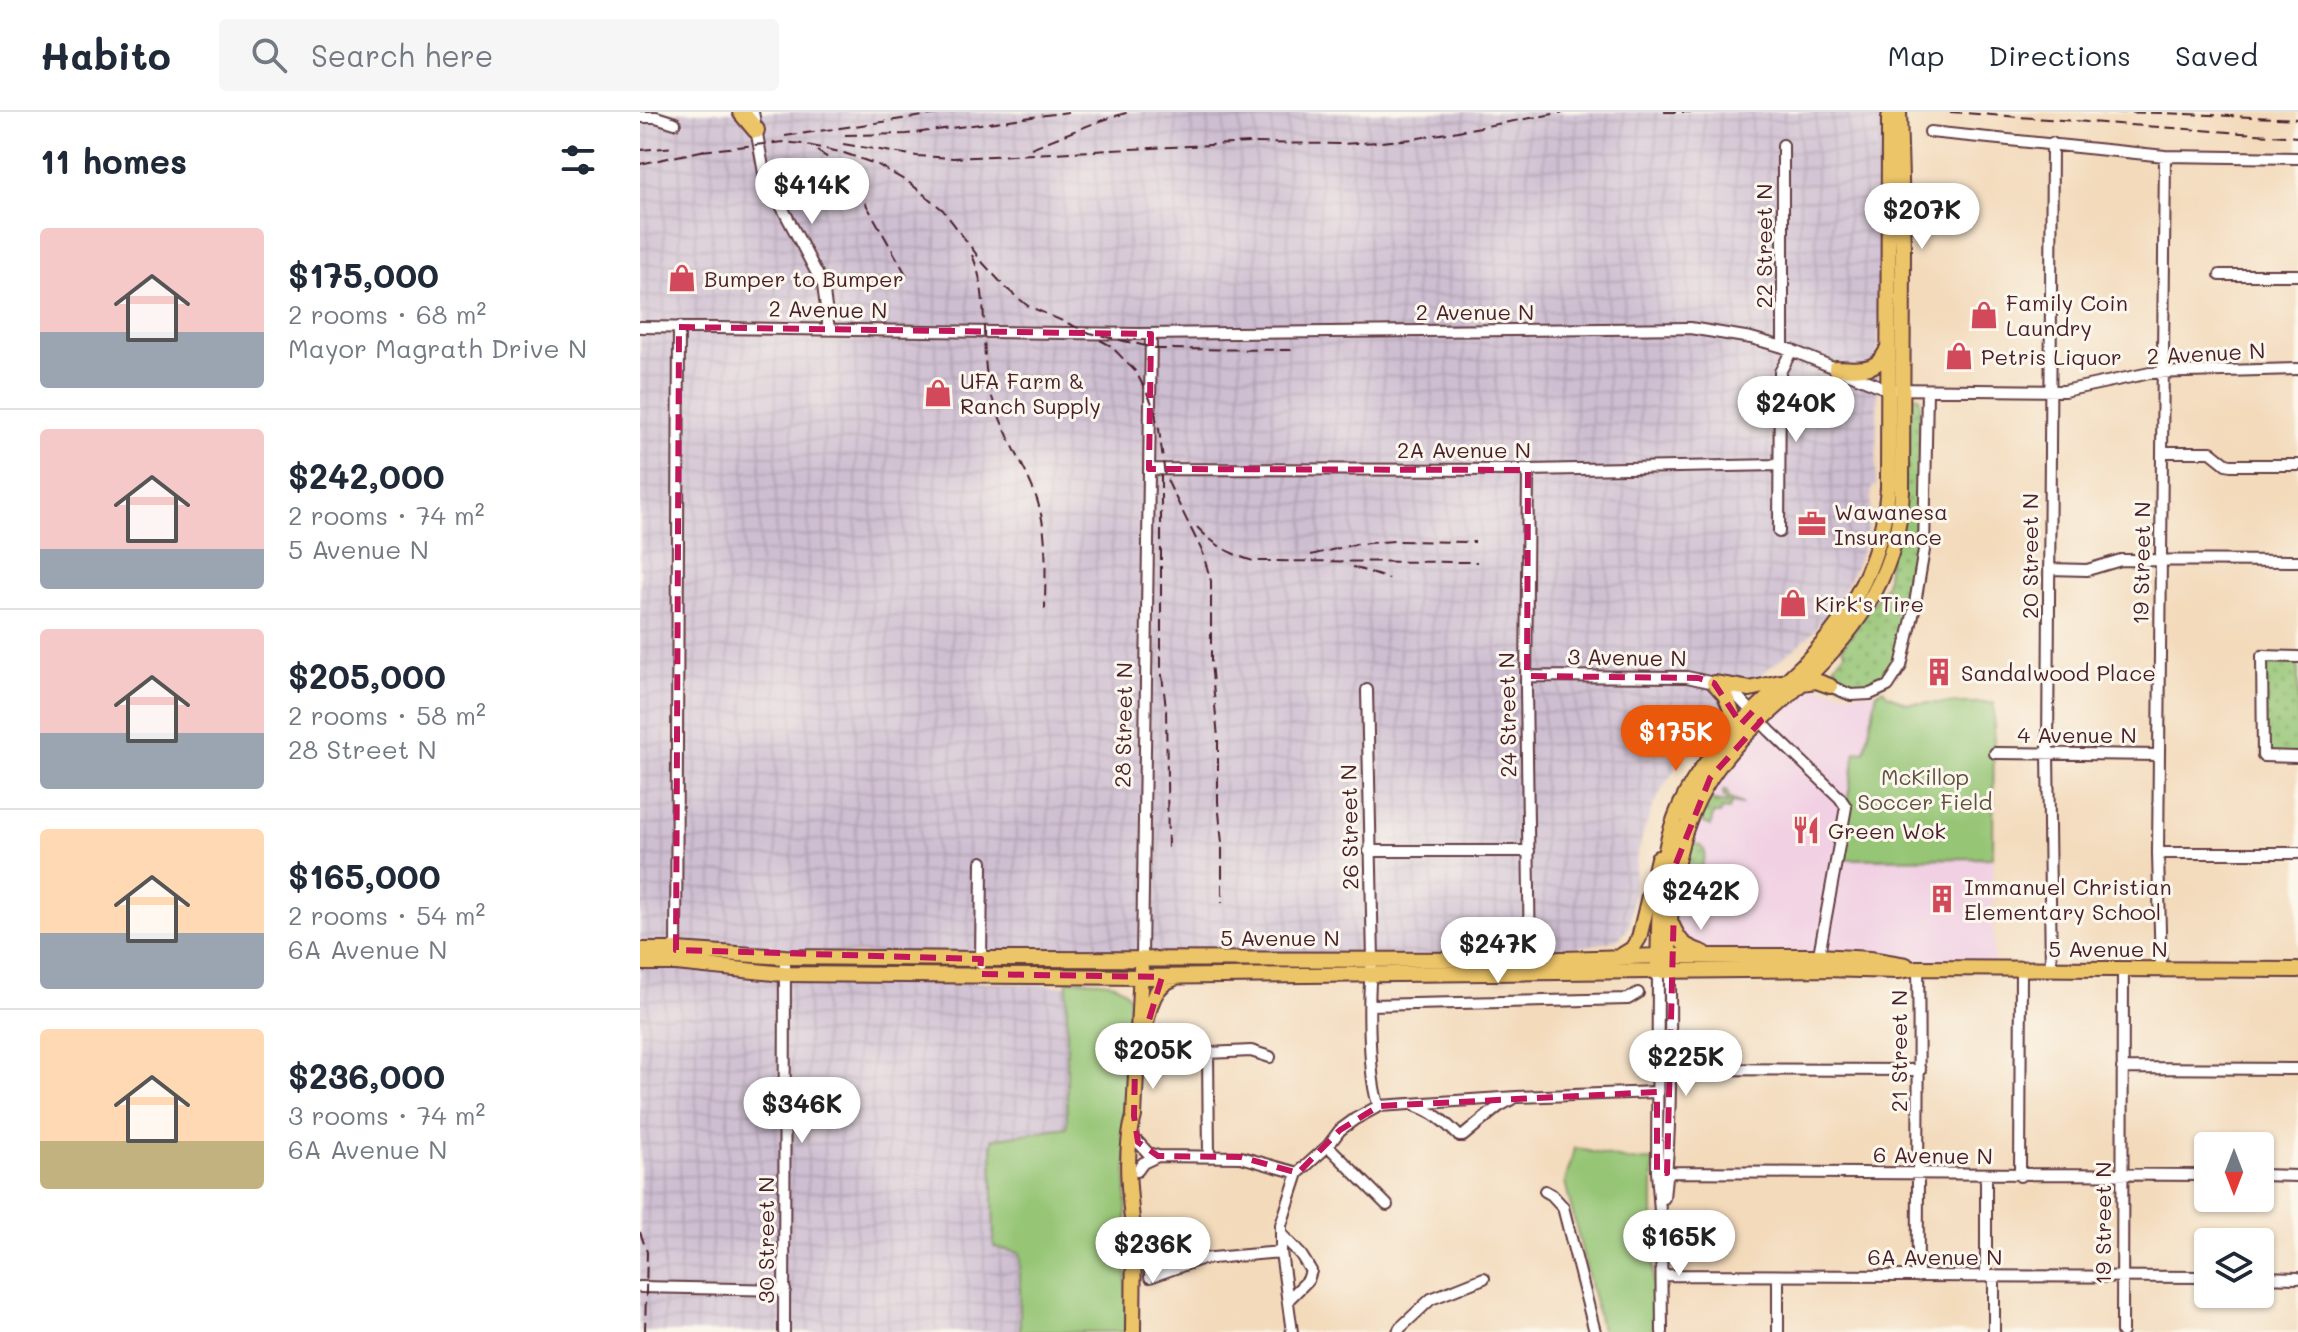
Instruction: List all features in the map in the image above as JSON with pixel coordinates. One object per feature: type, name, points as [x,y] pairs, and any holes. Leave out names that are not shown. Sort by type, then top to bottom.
[{"type":"highway","points":[[741,112],[756,130]]},
{"type":"main road","points":[[1617,957],[1632,949],[1639,938],[1657,863],[1681,804],[1696,777],[1722,744],[1846,636],[1875,594],[1893,551],[1901,507],[1889,343],[1889,112]]},
{"type":"main road","points":[[1795,681],[1862,586],[1876,553],[1885,517],[1903,248],[1899,112]]},
{"type":"main road","points":[[1836,368],[1871,367],[1882,360],[1889,343]]},
{"type":"main road","points":[[1822,660],[1824,677],[1830,686]]},
{"type":"main road","points":[[1714,683],[1750,689],[1795,681],[1816,681],[1830,686]]},
{"type":"main road","points":[[1714,683],[1725,695],[1732,712],[1722,744]]},
{"type":"main road","points":[[1664,963],[1675,866],[1695,808],[1721,763],[1757,716]]},
{"type":"main road","points":[[1664,963],[1663,871],[1671,828]]},
{"type":"main road","points":[[1670,921],[1680,942],[1687,947],[1720,956]]},
{"type":"main road","name":"5 Avenue N","points":[[640,950],[784,974],[1142,958],[1372,967],[1894,962],[1918,968],[2298,970]]},
{"type":"main road","name":"5 Avenue N","points":[[640,963],[676,956],[785,957],[1141,977],[1617,957],[1664,963],[1720,956],[1818,962]]},
{"type":"main road","name":"28 Street N","points":[[1133,1332],[1138,1142],[1134,1116],[1135,1066],[1142,958]]},
{"type":"main road","points":[[1135,1066],[1158,988],[1164,982],[1182,976]]},
{"type":"main road","name":"28 Street N","points":[[1134,1116],[1129,1132],[1134,1238]]},
{"type":"street","points":[[753,112],[764,173],[823,285],[829,330]]},
{"type":"street","points":[[640,117],[656,117],[675,123]]},
{"type":"street","points":[[1930,132],[2165,156],[2298,158]]},
{"type":"street","name":"20 Street N","points":[[2051,969],[2048,753],[2052,143]]},
{"type":"street","name":"22 Street N","points":[[1779,532],[1780,372],[1787,348],[1783,145]]},
{"type":"street","name":"19 Street N","points":[[2161,970],[2158,853],[2165,156]]},
{"type":"street","points":[[2220,275],[2298,275]]},
{"type":"street","name":"2 Avenue N","points":[[640,327],[1151,334],[1690,328],[1751,338],[1787,348],[1894,389],[1927,390],[2050,392],[2080,389],[2150,373],[2298,369]]},
{"type":"street","points":[[676,956],[679,327]]},
{"type":"street","name":"28 Street N","points":[[1142,958],[1151,334]]},
{"type":"street","points":[[1830,686],[1851,695],[1870,694],[1888,686],[1901,666],[1916,601],[1925,541],[1927,390]]},
{"type":"street","points":[[2162,452],[2211,452],[2231,465],[2298,465]]},
{"type":"street","name":"2A Avenue N","points":[[1149,469],[1528,470],[1778,465]]},
{"type":"street","name":"24 Street N","points":[[1528,470],[1530,960]]},
{"type":"street","points":[[2049,569],[2087,570],[2121,560],[2298,561]]},
{"type":"street","points":[[2298,657],[2262,656],[2263,756],[2298,757]]},
{"type":"street","name":"3 Avenue N","points":[[1527,676],[1687,677],[1714,683],[1730,691],[1757,716],[1846,807],[1818,962]]},
{"type":"street","name":"26 Street N","points":[[1367,690],[1370,1005],[1374,1090],[1379,1106]]},
{"type":"street","name":"4 Avenue N","points":[[1995,753],[2159,755]]},
{"type":"street","points":[[1369,851],[1529,851]]},
{"type":"street","points":[[2158,853],[2298,853]]},
{"type":"street","points":[[981,967],[982,862]]},
{"type":"street","name":"30 Street N","points":[[784,1332],[785,957]]},
{"type":"street","points":[[1662,1332],[1662,1172],[1670,1069],[1664,963]]},
{"type":"street","points":[[1662,1172],[1657,1092],[1664,963]]},
{"type":"street","name":"21 Street N","points":[[1918,968],[1918,1277]]},
{"type":"street","points":[[2020,1176],[2021,969]]},
{"type":"street","name":"19 Street N","points":[[2122,1332],[2123,969]]},
{"type":"street","points":[[1370,1005],[1628,999],[1638,993]]},
{"type":"street","points":[[1209,1157],[1208,1053],[1251,1051],[1270,1057]]},
{"type":"street","points":[[2122,1068],[2298,1069]]},
{"type":"street","points":[[1670,1069],[1920,1070]]},
{"type":"street","points":[[1292,1332],[1281,1252],[1281,1225],[1298,1173],[1355,1119],[1379,1106],[1405,1103],[1657,1092]]},
{"type":"street","points":[[1405,1103],[1427,1110],[1463,1136],[1498,1107],[1517,1097]]},
{"type":"street","points":[[1138,1142],[1148,1153],[1158,1156],[1241,1157],[1298,1173]]},
{"type":"street","points":[[1328,1146],[1387,1205]]},
{"type":"street","points":[[1137,1171],[1143,1163],[1158,1156]]},
{"type":"street","name":"6 Avenue N","points":[[1662,1172],[2194,1175]]},
{"type":"street","points":[[1986,1175],[1994,1332]]},
{"type":"street","points":[[2274,1175],[2298,1176]]},
{"type":"street","points":[[1545,1191],[1563,1207],[1595,1332]]},
{"type":"street","points":[[1281,1234],[1311,1271],[1308,1280],[1288,1300]]},
{"type":"street","points":[[1201,1259],[1150,1277],[1151,1253],[1201,1259],[1281,1252]]},
{"type":"street","name":"6A Avenue N","points":[[1662,1275],[2194,1277]]},
{"type":"street","points":[[1778,1276],[1778,1332]]},
{"type":"street","points":[[2274,1277],[2298,1278]]},
{"type":"street","points":[[1398,1332],[1431,1299],[1484,1278]]},
{"type":"street","points":[[640,1287],[785,1290]]},
{"type":"highlighted area","points":[[679,327],[1151,334],[1149,469],[1528,470],[1527,676],[1698,678],[1714,683],[1741,724],[1753,711],[1761,721],[1710,778],[1675,866],[1667,1173],[1657,1172],[1657,1092],[1379,1106],[1340,1130],[1298,1173],[1241,1157],[1158,1156],[1138,1142],[1134,1116],[1135,1066],[1162,977],[980,974],[981,959],[676,950]]},
{"type":"shaded area","points":[[640,112],[1886,112],[1876,486],[1872,487],[1869,523],[1861,552],[1849,581],[1812,633],[1757,677],[1700,736],[1664,785],[1651,811],[1637,854],[1630,924],[1618,939],[1609,942],[1395,957],[810,954],[640,945]]},
{"type":"shaded area","points":[[1802,683],[1846,693],[1877,692],[1865,753],[1856,752],[1837,859],[1993,858],[1994,969],[1720,956],[1680,942],[1671,897],[1710,778]]},
{"type":"shaded area","points":[[640,962],[784,974],[1067,986],[1067,1127],[992,1139],[1020,1253],[1020,1332],[640,1332]]},
{"type":"green space","points":[[1911,395],[1919,397],[1920,402],[1919,544],[1897,662],[1885,679],[1877,684],[1850,687],[1831,679],[1834,677],[1832,671],[1846,652],[1842,648],[1886,585],[1907,399]]},
{"type":"green space","points":[[2262,656],[2298,657],[2298,757],[2263,756]]},
{"type":"green space","name":"McKillop Soccer Field","points":[[1883,689],[1906,703],[1994,703],[1993,858],[1837,859],[1856,751],[1865,752],[1877,692]]},
{"type":"green space","points":[[1723,790],[1730,799],[1742,805],[1731,803],[1729,810],[1721,809],[1720,814],[1713,814],[1711,826],[1702,822],[1699,811],[1708,792],[1713,801],[1727,803]]},
{"type":"green space","points":[[1693,843],[1705,852],[1697,880],[1685,877],[1682,872],[1685,851]]},
{"type":"green space","points":[[1067,980],[1110,983],[1124,990],[1129,997],[1126,1332],[1020,1332],[1020,1253],[994,1247],[992,1139],[1067,1127]]},
{"type":"green space","points":[[1575,1148],[1631,1161],[1653,1160],[1653,1332],[1602,1332],[1565,1182]]},
{"type":"railway","points":[[785,136],[951,112]]},
{"type":"railway","points":[[845,135],[907,134],[1068,112]]},
{"type":"railway","points":[[1031,148],[1129,112]]},
{"type":"railway","points":[[843,144],[917,156],[953,158],[1250,143],[1339,144],[1413,139],[1565,112]]},
{"type":"railway","points":[[1664,112],[1701,112]]},
{"type":"railway","points":[[1950,112],[2298,137]]},
{"type":"railway","points":[[2096,112],[2298,119]]},
{"type":"railway","points":[[701,151],[783,142],[844,153],[878,165],[911,184],[943,210],[983,263],[1028,306],[1090,333],[1159,349],[1293,350]]},
{"type":"railway","points":[[640,150],[675,147]]},
{"type":"railway","points":[[640,164],[710,149]]},
{"type":"railway","points":[[817,151],[850,176],[907,276]]},
{"type":"railway","points":[[972,255],[981,287],[989,387],[998,415],[1035,494],[1042,522],[1045,609]]},
{"type":"railway","points":[[1100,340],[1111,346],[1136,372],[1151,401],[1159,429],[1165,476],[1202,551],[1211,581],[1211,662],[1218,738],[1222,903]]},
{"type":"railway","points":[[1161,476],[1161,667],[1166,708],[1168,850]]},
{"type":"railway","points":[[1197,527],[1223,548],[1253,561],[1477,562]]},
{"type":"railway","points":[[1311,555],[1356,544],[1475,542]]},
{"type":"railway","points":[[1353,567],[1389,579]]},
{"type":"railway","points":[[640,1232],[647,1252],[645,1332]]},
{"type":"place","name":"Bumper to Bumper","points":[[682,278]]},
{"type":"place","name":"Family Coin Laundry","points":[[1984,315]]},
{"type":"place","name":"Petris Liquor","points":[[1959,356]]},
{"type":"place","name":"UFA Farm & Ranch Supply","points":[[938,393]]},
{"type":"place","name":"Wawanesa Insurance","points":[[1812,524]]},
{"type":"place","name":"Kirk's Tire","points":[[1793,603]]},
{"type":"place","name":"Sandalwood Place","points":[[1939,672]]},
{"type":"place","name":"Green Wok","points":[[1806,830]]},
{"type":"place","name":"Immanuel Christian Elementary School","points":[[1942,899]]}]
